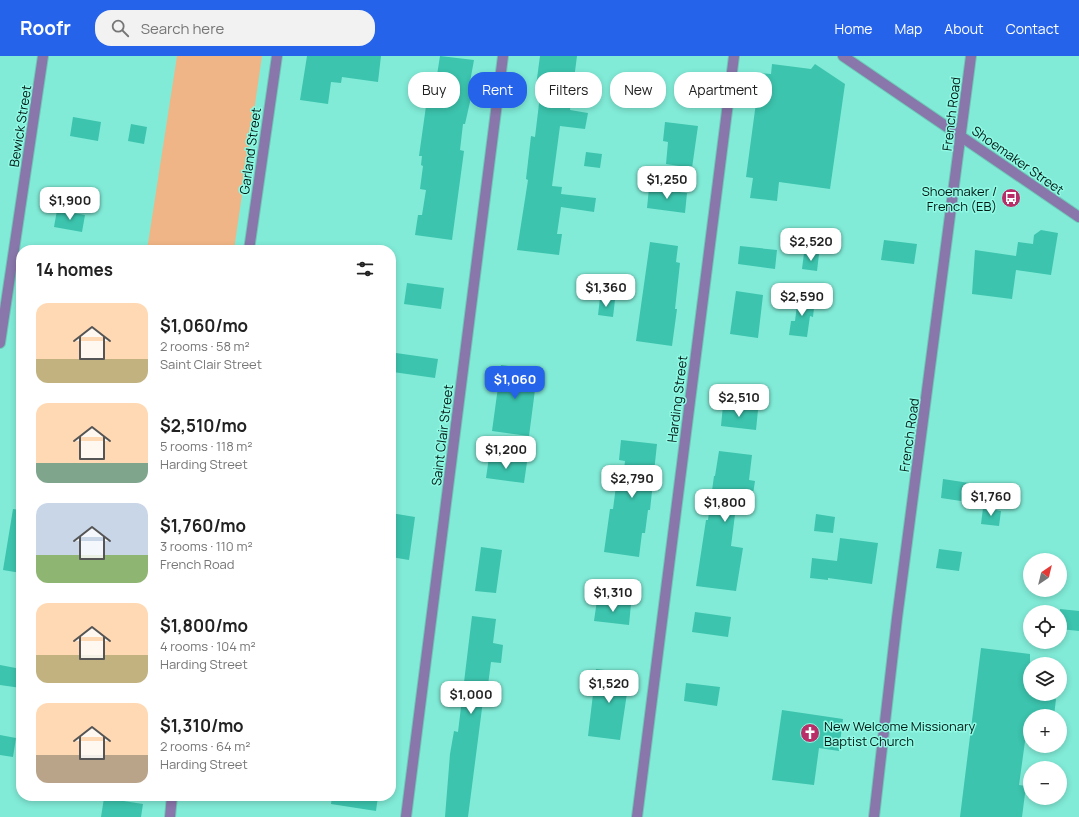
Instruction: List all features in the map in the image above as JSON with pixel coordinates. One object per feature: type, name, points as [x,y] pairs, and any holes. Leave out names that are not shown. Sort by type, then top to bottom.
[{"type":"street","name":"Bewick Street","points":[[0,343],[43,56]]},
{"type":"street","name":"Garland Street","points":[[250,245],[277,56]]},
{"type":"street","name":"Saint Clair Street","points":[[406,817],[503,56]]},
{"type":"street","name":"Harding Street","points":[[637,817],[734,56]]},
{"type":"street","name":"Shoemaker Street","points":[[843,56],[1079,217]]},
{"type":"street","name":"French Road","points":[[874,817],[898,610],[971,56]]},
{"type":"street","points":[[170,817],[172,801]]},
{"type":"shaded area","points":[[177,56],[262,56],[235,245],[148,245]]},
{"type":"building","points":[[307,56],[381,56],[378,82],[342,77],[341,83],[331,82],[328,104],[300,100]]},
{"type":"building","points":[[440,56],[474,60],[472,72],[468,72],[469,108],[465,124],[463,124],[460,150],[464,151],[452,240],[415,235],[418,215],[422,215],[426,190],[420,189],[423,166],[421,165],[422,156],[419,156],[426,108],[460,108],[460,72],[437,72]]},
{"type":"building","points":[[540,56],[577,56],[575,72],[538,72]]},
{"type":"building","points":[[772,64],[811,69],[815,64],[845,84],[830,189],[779,182],[777,201],[750,198],[753,178],[746,177],[755,108],[772,108]]},
{"type":"building","points":[[538,108],[570,108],[570,110],[588,113],[585,129],[560,126],[552,186],[562,187],[561,194],[596,198],[594,212],[561,207],[557,234],[562,234],[559,255],[517,250],[528,180],[526,179],[531,136],[535,137]]},
{"type":"building","points":[[73,117],[101,122],[98,141],[70,136]]},
{"type":"building","points":[[665,122],[698,126],[692,168],[666,164],[668,142],[663,141]]},
{"type":"building","points":[[131,124],[147,127],[144,144],[128,141]]},
{"type":"building","points":[[586,152],[602,154],[600,168],[584,166]]},
{"type":"building","points":[[649,188],[687,193],[685,213],[647,208]]},
{"type":"building","points":[[57,210],[85,215],[82,232],[54,227]]},
{"type":"building","points":[[1041,230],[1058,233],[1051,275],[1016,270],[1012,299],[972,294],[975,250],[1016,256],[1018,242],[1033,244],[1034,235]]},
{"type":"building","points":[[884,240],[917,244],[914,264],[881,260]]},
{"type":"building","points":[[650,242],[678,246],[676,262],[680,263],[675,309],[677,309],[672,346],[636,341]]},
{"type":"building","points":[[740,246],[777,250],[775,269],[738,264]]},
{"type":"building","points":[[804,253],[819,254],[817,271],[802,269]]},
{"type":"building","points":[[407,283],[444,288],[441,309],[404,304]]},
{"type":"building","points":[[736,291],[763,295],[758,338],[730,334]]},
{"type":"building","points":[[798,297],[815,299],[813,317],[810,316],[807,337],[789,335],[791,321],[795,321]]},
{"type":"building","points":[[600,298],[615,300],[613,317],[598,315]]},
{"type":"building","points":[[396,353],[438,359],[435,378],[396,372]]},
{"type":"building","points":[[501,365],[540,370],[538,390],[535,390],[529,436],[492,431]]},
{"type":"building","points":[[723,405],[758,410],[756,430],[721,426]]},
{"type":"building","points":[[621,440],[657,444],[650,510],[648,510],[645,533],[642,533],[639,557],[604,552],[610,509],[613,509],[616,486],[622,487],[625,461],[619,460]]},
{"type":"building","points":[[719,451],[752,455],[749,480],[755,481],[752,501],[737,499],[731,546],[743,548],[736,591],[696,586],[706,520],[708,520]]},
{"type":"building","points":[[489,457],[527,462],[524,483],[486,478]]},
{"type":"building","points":[[943,479],[976,484],[974,503],[941,498]]},
{"type":"building","points":[[983,508],[1001,511],[999,526],[981,524]]},
{"type":"building","points":[[13,509],[16,509],[16,572],[3,570]]},
{"type":"building","points":[[396,514],[415,517],[409,560],[396,558]]},
{"type":"building","points":[[816,514],[835,517],[833,533],[814,531]]},
{"type":"building","points":[[840,538],[878,543],[872,584],[828,578],[828,580],[810,578],[812,558],[837,561]]},
{"type":"building","points":[[481,547],[502,550],[496,593],[475,591]]},
{"type":"building","points":[[939,549],[962,552],[959,571],[936,568]]},
{"type":"building","points":[[597,600],[631,604],[629,625],[594,621]]},
{"type":"building","points":[[1067,610],[1079,611],[1079,631],[1067,630]]},
{"type":"building","points":[[695,612],[731,617],[728,637],[692,632]]},
{"type":"building","points":[[472,616],[496,619],[493,643],[503,645],[501,663],[491,662],[488,685],[485,685],[468,817],[445,817],[450,754],[454,731],[458,732]]},
{"type":"building","points":[[981,648],[1030,654],[1030,657],[1023,657],[1023,701],[1056,701],[1055,709],[1023,709],[1023,753],[1019,785],[1023,786],[1022,817],[960,817]]},
{"type":"building","points":[[0,665],[16,668],[16,687],[0,685]]},
{"type":"building","points":[[596,669],[630,673],[620,740],[588,736]]},
{"type":"building","points":[[686,683],[720,687],[717,706],[684,701]]},
{"type":"building","name":"New Welcome Missionary Baptist Church","points":[[782,710],[843,719],[839,751],[819,748],[814,785],[772,780]]},
{"type":"building","points":[[0,735],[16,738],[13,757],[0,755]]},
{"type":"building","points":[[104,801],[124,801],[143,804],[141,817],[101,817]]},
{"type":"building","points":[[331,801],[377,801],[376,811],[331,804]]},
{"type":"place","name":"Shoemaker / French (EB)","points":[[1011,198]]},
{"type":"place","name":"New Welcome Missionary Baptist Church","points":[[810,733]]}]
